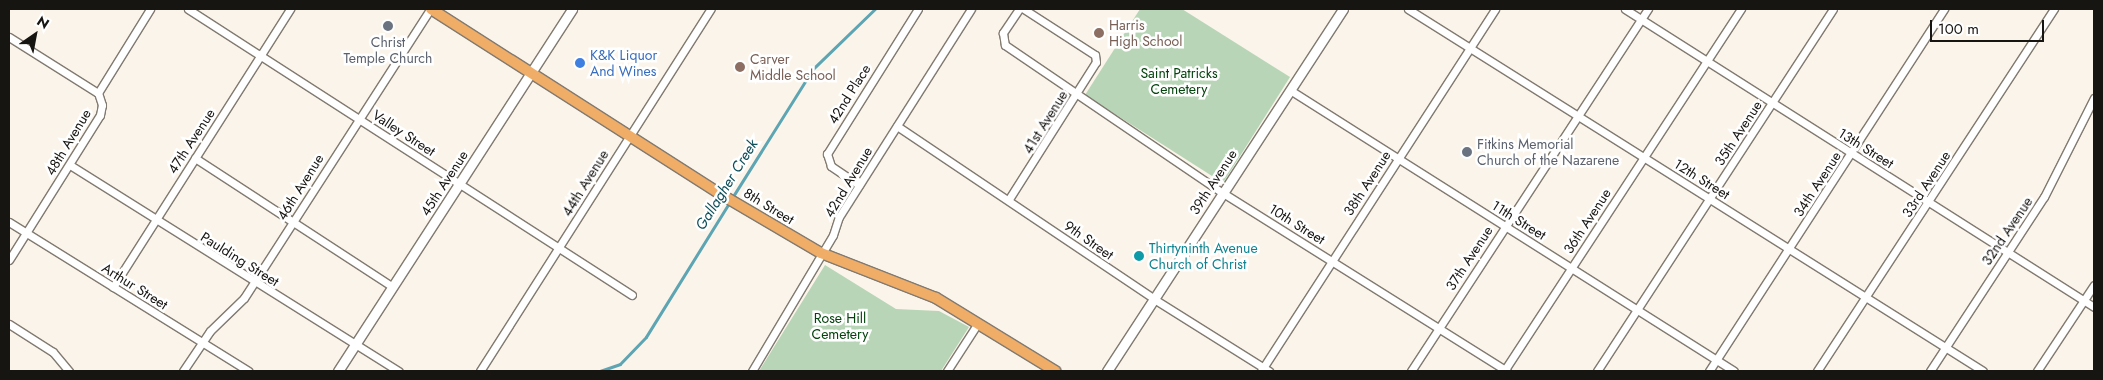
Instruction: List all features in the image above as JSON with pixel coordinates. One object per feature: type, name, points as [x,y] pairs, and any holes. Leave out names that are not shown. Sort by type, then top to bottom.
[{"type":"main road","name":"8th Street","points":[[430,9],[722,194],[822,253],[936,298],[1055,371]]},
{"type":"street","points":[[9,37],[98,92],[150,9]]},
{"type":"street","name":"Valley Street","points":[[188,9],[632,295]]},
{"type":"street","name":"47th Avenue","points":[[113,286],[290,9]]},
{"type":"street","name":"46th Avenue","points":[[183,371],[201,343],[244,298],[255,283],[358,118],[430,9]]},
{"type":"street","name":"45th Avenue","points":[[338,371],[572,9]]},
{"type":"street","name":"44th Avenue","points":[[480,371],[711,9]]},
{"type":"street","name":"42nd Place","points":[[859,185],[831,166],[827,154],[918,9]]},
{"type":"street","name":"42nd Avenue","points":[[752,371],[822,253],[859,185],[972,9]]},
{"type":"street","name":"10th Street","points":[[1018,9],[1003,33],[1005,45],[1076,95],[1223,192],[1505,371]]},
{"type":"street","name":"41st Avenue","points":[[1009,199],[1096,62],[1095,55],[1024,9]]},
{"type":"street","name":"39th Avenue","points":[[1107,371],[1343,9]]},
{"type":"street","name":"12th Street","points":[[1408,9],[1983,371]]},
{"type":"street","name":"38th Avenue","points":[[1264,370],[1331,260],[1495,9]]},
{"type":"street","name":"13th Street","points":[[1625,9],[2094,307]]},
{"type":"street","name":"37th Avenue","points":[[1411,371],[1648,9]]},
{"type":"street","name":"36th Avenue","points":[[1505,371],[1741,9]]},
{"type":"street","name":"35th Avenue","points":[[1597,371],[1833,9]]},
{"type":"street","name":"34th Avenue","points":[[1709,371],[1852,154],[1944,9]]},
{"type":"street","name":"33rd Avenue","points":[[1817,371],[2054,9]]},
{"type":"street","name":"11th Street","points":[[1290,90],[1734,371]]},
{"type":"street","name":"48th Avenue","points":[[9,260],[100,115],[102,104],[98,92]]},
{"type":"street","name":"32nd Avenue","points":[[1930,371],[2054,182],[2094,98]]},
{"type":"street","name":"9th Street","points":[[897,126],[1009,199],[1154,299],[1264,370]]},
{"type":"street","points":[[195,158],[393,287]]},
{"type":"street","name":"Paulding Street","points":[[70,165],[355,346],[399,371]]},
{"type":"street","name":"Arthur Street","points":[[9,222],[248,371]]},
{"type":"street","points":[[2037,371],[2094,285]]},
{"type":"street","points":[[947,371],[978,323]]},
{"type":"street","points":[[9,324],[53,352],[60,369],[69,371]]},
{"type":"green space","name":"Saint Patricks Cemetery","points":[[1140,9],[1182,9],[1290,77],[1223,183],[1085,95]]},
{"type":"green space","name":"Rose Hill Cemetery","points":[[825,265],[896,309],[939,311],[969,327],[941,371],[759,371]]},
{"type":"waterway","name":"Gallagher Creek","points":[[732,198],[813,69],[875,9]]},
{"type":"waterway","name":"Gallagher Creek","points":[[600,371],[620,364],[646,337],[729,203]]},
{"type":"place","name":"Christ Temple Church","points":[[388,26]]},
{"type":"place","name":"Harris High School","points":[[1099,33]]},
{"type":"place","name":"K&K Liquor And Wines","points":[[580,63]]},
{"type":"place","name":"Carver Middle School","points":[[740,67]]},
{"type":"place","name":"Fitkins Memorial Church of the Nazarene","points":[[1467,152]]},
{"type":"place","name":"Thirtyninth Avenue Church of Christ","points":[[1139,256]]}]
